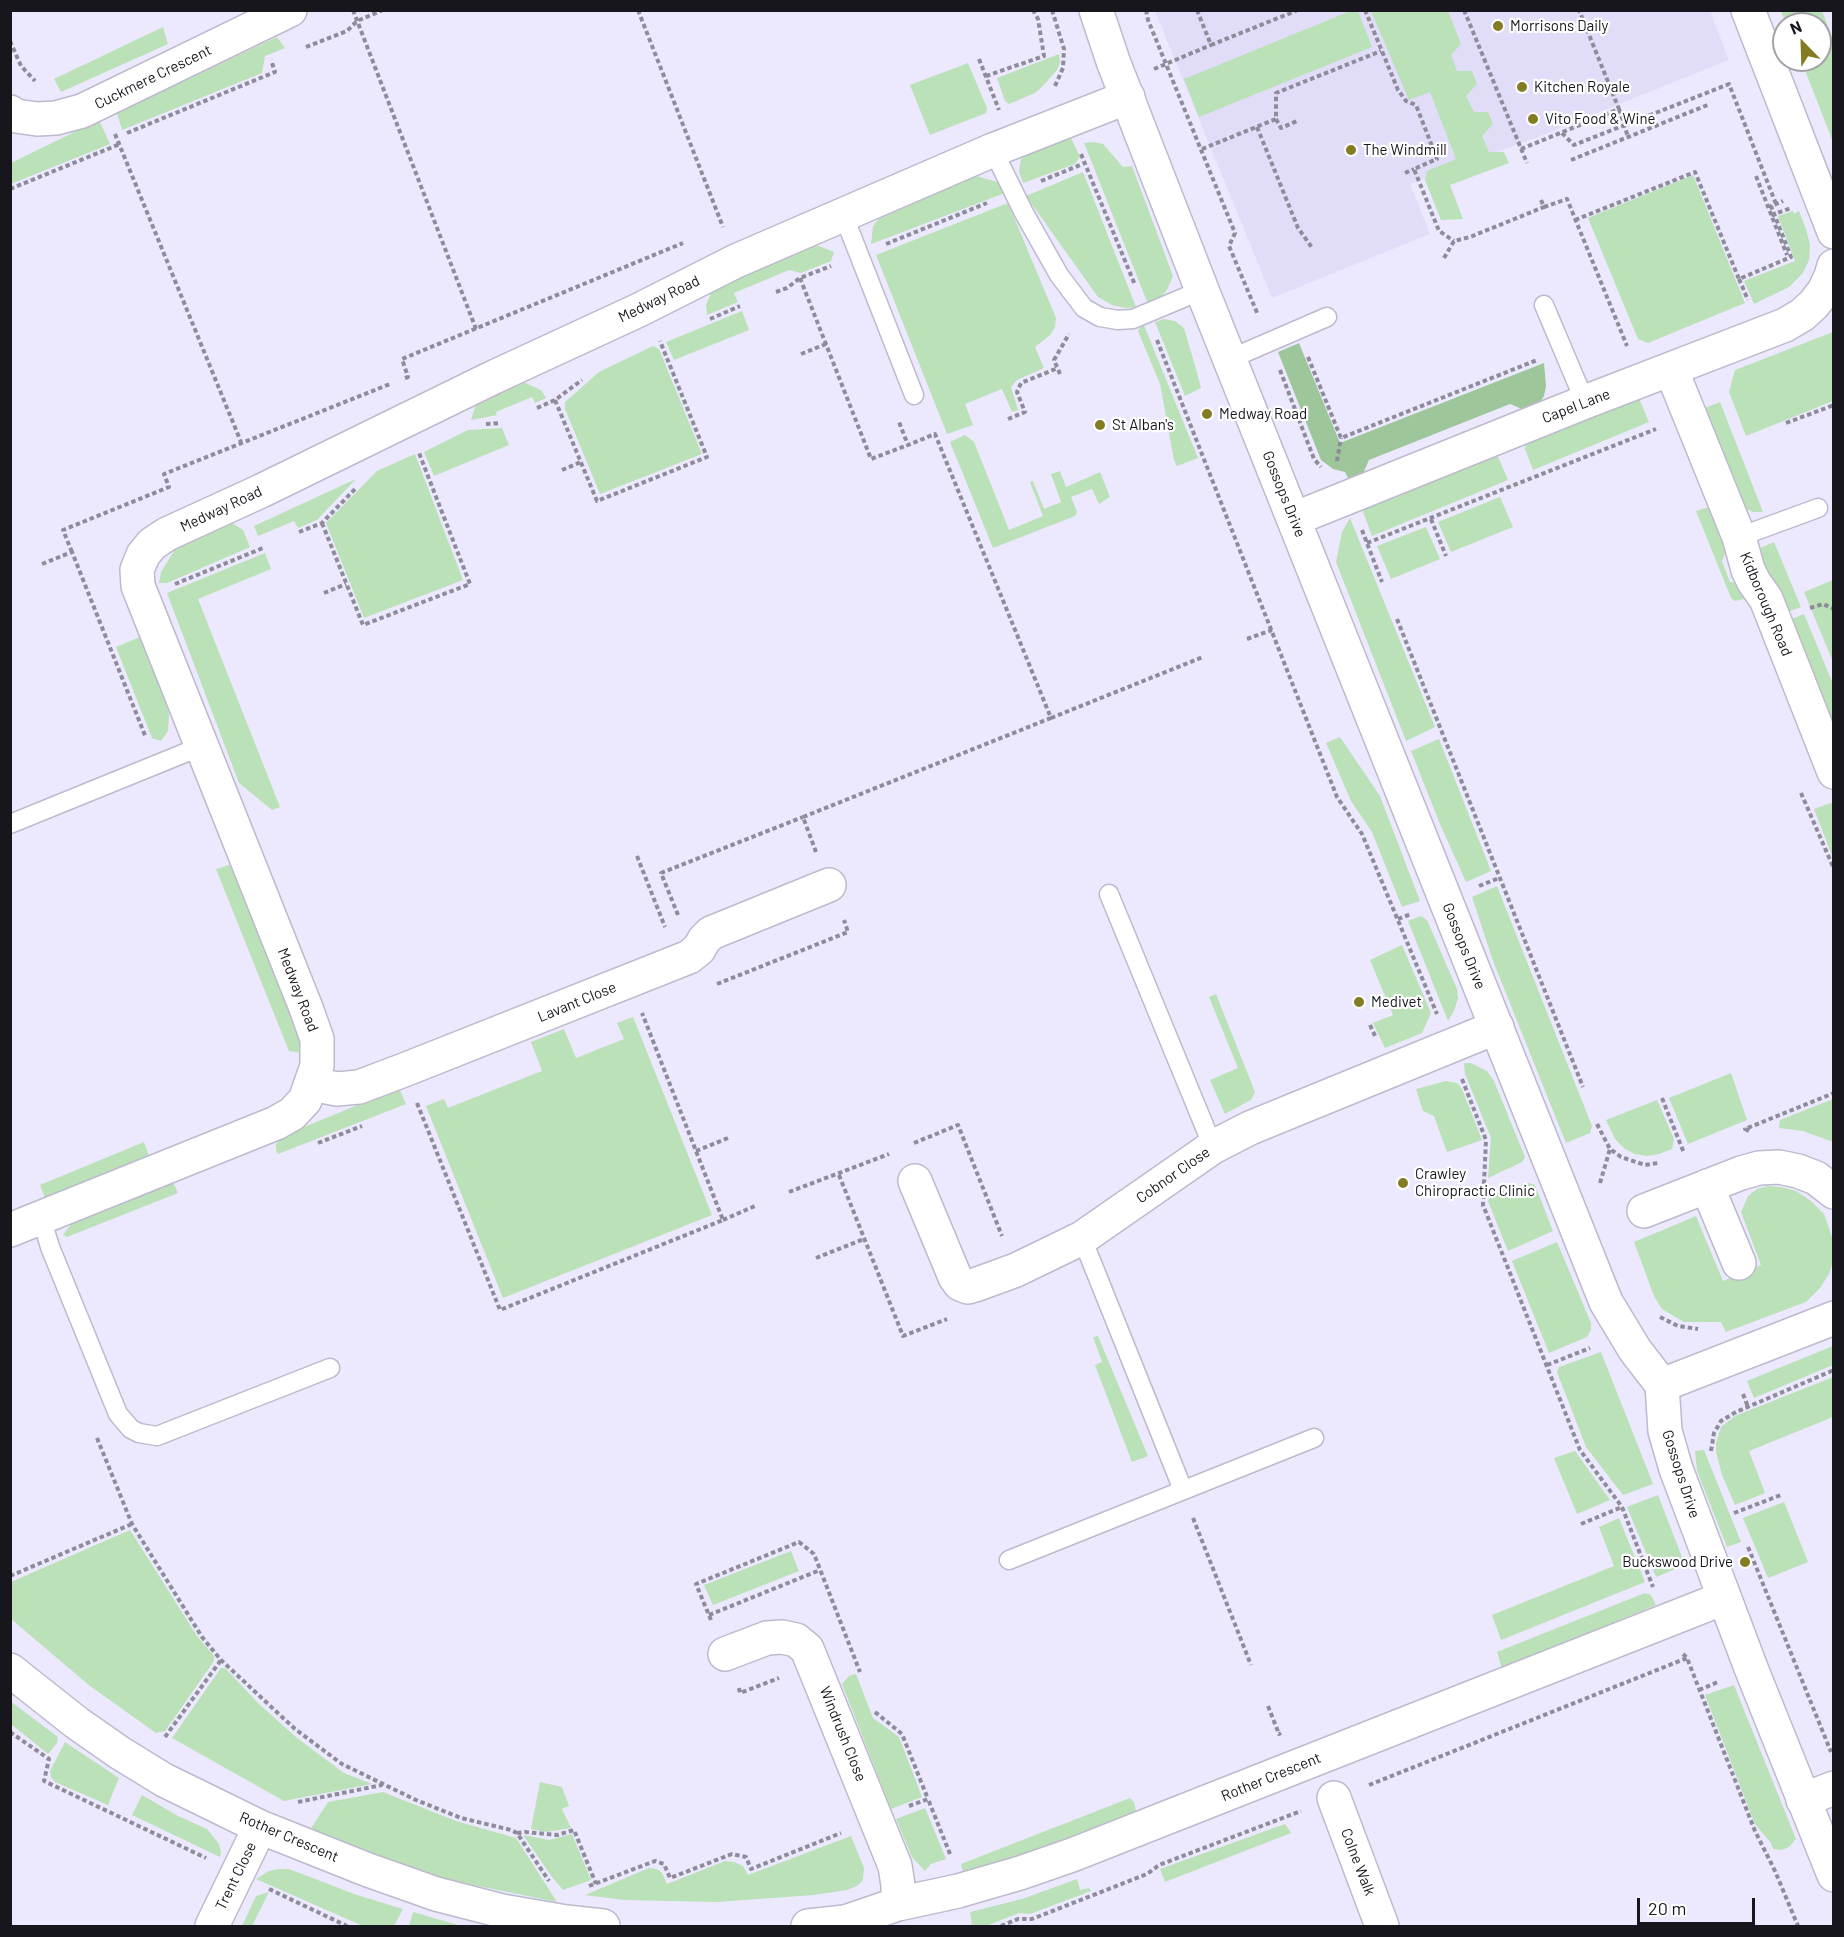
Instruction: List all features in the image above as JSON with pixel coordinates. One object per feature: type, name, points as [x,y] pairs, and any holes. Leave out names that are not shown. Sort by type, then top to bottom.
[{"type":"street","name":"Cuckmere Crescent","points":[[10,112],[16,116],[37,119],[56,118],[82,111],[290,10]]},
{"type":"street","name":"Gossops Drive","points":[[1096,10],[1202,290],[1606,1302],[1635,1350],[1662,1385],[1665,1431],[1669,1449],[1724,1598],[1833,1875]]},
{"type":"street","points":[[1748,10],[1833,232]]},
{"type":"street","name":"Medway Road","points":[[10,1230],[276,1123],[292,1114],[305,1100],[317,1066],[316,1039],[138,586],[137,570],[143,555],[152,544],[167,534],[639,310],[736,261],[993,150],[1128,98]]},
{"type":"street","name":"Capel Lane","points":[[1294,519],[1585,402],[1785,325],[1802,315],[1819,297],[1833,273]]},
{"type":"street","name":"Kidborough Road","points":[[1671,369],[1739,537],[1749,570],[1754,582],[1766,598],[1833,772]]},
{"type":"street","name":"Lavant Close","points":[[312,1084],[337,1089],[359,1087],[404,1070],[689,957],[699,949],[711,933],[829,885]]},
{"type":"street","name":"Cobnor Close","points":[[968,1287],[1016,1270],[1082,1238],[1213,1147],[1250,1128],[1497,1028]]},
{"type":"street","points":[[1644,1211],[1750,1171],[1779,1167],[1816,1178],[1833,1192]]},
{"type":"street","points":[[915,1180],[955,1277],[960,1284],[968,1287]]},
{"type":"street","points":[[1707,1186],[1739,1263]]},
{"type":"street","points":[[1662,1385],[1833,1318]]},
{"type":"street","name":"Rother Crescent","points":[[808,1926],[845,1922],[898,1904],[958,1891],[1020,1873],[1072,1855],[1724,1598]]},
{"type":"street","name":"Windrush Close","points":[[725,1654],[774,1637],[796,1640],[807,1649],[895,1866],[898,1904]]},
{"type":"street","name":"Rother Crescent","points":[[10,1670],[77,1723],[120,1753],[164,1780],[260,1827],[436,1894],[502,1911],[563,1910],[603,1926]]},
{"type":"street","points":[[1803,1800],[1833,1788]]},
{"type":"street","name":"Colne Walk","points":[[1334,1798],[1382,1926]]},
{"type":"street","name":"Trent Close","points":[[212,1926],[260,1827]]},
{"type":"lane","points":[[993,150],[1059,275],[1083,308],[1101,317],[1118,320],[1133,319],[1202,290]]},
{"type":"lane","points":[[843,214],[914,395]]},
{"type":"lane","points":[[1544,305],[1585,402]]},
{"type":"lane","points":[[1230,359],[1327,317]]},
{"type":"lane","points":[[1739,537],[1818,508]]},
{"type":"lane","points":[[10,824],[202,746]]},
{"type":"lane","points":[[1109,894],[1213,1147]]},
{"type":"lane","points":[[41,1217],[50,1247],[118,1414],[131,1429],[157,1436],[330,1368]]},
{"type":"lane","points":[[1082,1238],[1183,1490]]},
{"type":"lane","points":[[1009,1560],[1314,1438]]},
{"type":"path","points":[[353,10],[476,329]]},
{"type":"path","points":[[303,48],[347,31],[357,21],[383,10]]},
{"type":"path","points":[[638,10],[723,226]]},
{"type":"path","points":[[986,76],[1044,56],[1038,19],[1034,10]]},
{"type":"path","points":[[1052,10],[1064,49],[1063,68],[1054,87],[1147,313],[1337,797],[1362,834],[1486,1140],[1483,1206],[1580,1450],[1622,1508],[1676,1645],[1687,1658],[1755,1831],[1798,1926]]},
{"type":"path","points":[[1146,10],[1148,20],[1202,149],[1276,119]]},
{"type":"path","points":[[1197,10],[1211,45]]},
{"type":"path","points":[[1176,61],[1299,10]]},
{"type":"path","points":[[1365,10],[1401,96],[1416,105],[1437,159],[1406,173]]},
{"type":"path","points":[[1464,10],[1527,163]]},
{"type":"path","points":[[1579,10],[1628,137]]},
{"type":"path","points":[[10,41],[21,66],[37,82]]},
{"type":"path","points":[[1297,121],[1281,128],[1276,119],[1276,93],[1381,51]]},
{"type":"path","points":[[117,138],[275,72],[270,60],[281,56]]},
{"type":"path","points":[[979,59],[999,111],[988,115]]},
{"type":"path","points":[[1562,133],[1574,145],[1729,84],[1776,204]]},
{"type":"path","points":[[102,102],[241,442]]},
{"type":"path","points":[[1571,160],[1710,104]]},
{"type":"path","points":[[1521,149],[1619,109]]},
{"type":"path","points":[[1257,127],[1298,228],[1312,249]]},
{"type":"path","points":[[10,189],[120,144]]},
{"type":"path","points":[[776,292],[788,288],[800,278],[1085,164]]},
{"type":"path","points":[[1414,169],[1439,231],[1454,241]]},
{"type":"path","points":[[1575,220],[1695,172],[1748,302]]},
{"type":"path","points":[[1756,176],[1787,255]]},
{"type":"path","points":[[1444,258],[1454,241],[1470,237],[1567,199],[1641,382]]},
{"type":"path","points":[[1739,279],[1791,257],[1771,206],[1789,199]]},
{"type":"path","points":[[1541,200],[1544,207]]},
{"type":"path","points":[[1771,216],[1791,207]]},
{"type":"path","points":[[712,231],[734,222]]},
{"type":"path","points":[[161,763],[150,746],[63,530],[169,487],[164,474],[408,377],[402,359],[691,240]]},
{"type":"path","points":[[800,278],[871,459],[935,434],[1051,718]]},
{"type":"path","points":[[1257,314],[1286,302],[1341,438],[1337,462],[1339,469]]},
{"type":"path","points":[[1060,374],[1054,360],[1083,308]]},
{"type":"path","points":[[555,400],[597,501],[707,457],[659,339]]},
{"type":"path","points":[[801,354],[826,344]]},
{"type":"path","points":[[1341,438],[1563,350]]},
{"type":"path","points":[[1008,419],[1025,412],[1017,392],[1021,383],[1058,368]]},
{"type":"path","points":[[908,445],[892,404],[914,395]]},
{"type":"path","points":[[1786,423],[1833,405]]},
{"type":"path","points":[[1367,543],[1656,429],[1656,419],[1687,408]]},
{"type":"path","points":[[322,523],[363,625],[470,584],[417,450]]},
{"type":"path","points":[[562,470],[581,462]]},
{"type":"path","points":[[1431,519],[1446,556]]},
{"type":"path","points":[[93,605],[138,586],[165,587],[263,548]]},
{"type":"path","points":[[42,564],[72,552]]},
{"type":"path","points":[[324,593],[346,584]]},
{"type":"path","points":[[1775,622],[1823,604],[1833,609]]},
{"type":"path","points":[[1397,619],[1583,1087]]},
{"type":"path","points":[[1247,639],[1272,630]]},
{"type":"path","points":[[679,916],[661,873],[1203,657]]},
{"type":"path","points":[[707,988],[848,932],[803,817]]},
{"type":"path","points":[[637,856],[668,933]]},
{"type":"path","points":[[629,981],[723,1220]]},
{"type":"path","points":[[642,1014],[653,1010]]},
{"type":"path","points":[[404,1070],[500,1310],[755,1206]]},
{"type":"path","points":[[1735,1133],[1833,1094]]},
{"type":"path","points":[[1662,1098],[1684,1153]]},
{"type":"path","points":[[1597,1124],[1610,1149],[1621,1157],[1645,1166],[1668,1160]]},
{"type":"path","points":[[789,1192],[958,1125],[1016,1270]]},
{"type":"path","points":[[1745,1129],[1754,1133]]},
{"type":"path","points":[[696,1151],[728,1138]]},
{"type":"path","points":[[901,1149],[915,1180]]},
{"type":"path","points":[[1676,1156],[1694,1149]]},
{"type":"path","points":[[838,1174],[903,1336],[952,1317],[968,1287]]},
{"type":"path","points":[[816,1258],[864,1239]]},
{"type":"path","points":[[1713,1459],[1711,1450],[1714,1433],[1721,1421],[1736,1412],[1833,1371]]},
{"type":"path","points":[[118,1414],[92,1424],[132,1524],[202,1637],[221,1660],[295,1729],[342,1764],[382,1785],[461,1818],[517,1833],[557,1834],[574,1830],[596,1884]]},
{"type":"path","points":[[1183,1490],[1251,1665]]},
{"type":"path","points":[[1734,1513],[1781,1495]]},
{"type":"path","points":[[1731,1504],[1738,1524]]},
{"type":"path","points":[[1581,1524],[1622,1508]]},
{"type":"path","points":[[10,1576],[132,1524]]},
{"type":"path","points":[[1747,1544],[1833,1759]]},
{"type":"path","points":[[709,1615],[820,1570]]},
{"type":"path","points":[[162,1741],[221,1660]]},
{"type":"path","points":[[10,1732],[49,1759],[44,1781],[347,1926]]},
{"type":"path","points":[[291,1804],[382,1785]]},
{"type":"path","points":[[517,1833],[563,1910],[596,1884],[655,1861],[664,1864],[670,1878],[732,1854],[746,1857],[751,1869],[928,1799],[958,1875],[958,1891]]},
{"type":"shaded area","points":[[1155,11],[1710,11],[1729,60],[1535,138],[1410,184],[1430,234],[1272,298]]},
{"type":"green space","points":[[1353,10],[1358,11],[1372,47],[1199,117],[1184,79]]},
{"type":"green space","points":[[1371,11],[1448,11],[1461,44],[1451,55],[1457,71],[1472,71],[1477,84],[1466,96],[1474,112],[1488,112],[1493,124],[1482,136],[1489,152],[1504,152],[1509,163],[1450,185],[1463,219],[1441,220],[1425,180],[1427,171],[1456,159],[1430,92],[1409,100]]},
{"type":"green space","points":[[1781,11],[1822,12],[1781,12]]},
{"type":"green space","points":[[163,27],[168,44],[61,92],[54,79]]},
{"type":"green space","points":[[277,37],[285,48],[265,56],[262,73],[122,130],[117,113]]},
{"type":"green space","points":[[1832,37],[1833,40],[1833,142],[1806,72],[1832,72]]},
{"type":"green space","points":[[1059,54],[1060,63],[1057,70],[1041,88],[1009,104],[1005,101],[997,78]]},
{"type":"green space","points":[[968,63],[987,108],[986,113],[930,135],[910,85]]},
{"type":"green space","points":[[99,120],[110,144],[11,184],[11,163]]},
{"type":"green space","points":[[1070,136],[1080,157],[1075,164],[1023,183],[1019,172],[1021,159],[1031,151]]},
{"type":"green space","points":[[1084,143],[1103,144],[1123,167],[1132,166],[1173,276],[1167,290],[1159,299],[1148,304]]},
{"type":"green space","points":[[1083,172],[1136,307],[1126,308],[1112,305],[1098,297],[1026,196]]},
{"type":"green space","points":[[1693,175],[1745,303],[1648,343],[1638,339],[1588,218]]},
{"type":"green space","points":[[977,176],[997,182],[1005,193],[871,244],[873,226],[881,216],[964,179]]},
{"type":"green space","points":[[1008,203],[1056,318],[1055,327],[1050,335],[1035,347],[1044,368],[1017,380],[1011,387],[1018,410],[1012,412],[1002,389],[965,404],[973,425],[947,434],[876,255]]},
{"type":"green space","points":[[1793,211],[1794,214],[1799,211],[1806,229],[1810,245],[1809,260],[1803,273],[1789,287],[1754,304],[1744,281],[1795,261],[1778,216]]},
{"type":"green space","points":[[819,246],[834,252],[831,261],[801,273],[789,270],[734,293],[738,302],[707,315],[706,305],[711,293],[721,284],[808,247]]},
{"type":"green space","points":[[742,311],[749,330],[674,360],[666,342]]},
{"type":"green space","points":[[1164,319],[1175,321],[1184,328],[1196,369],[1201,388],[1185,396],[1155,322]]},
{"type":"green space","points":[[1143,323],[1198,458],[1177,466],[1160,384],[1138,331]]},
{"type":"green space","points":[[1833,332],[1833,401],[1746,436],[1729,392],[1735,370]]},
{"type":"green space","points":[[1299,343],[1340,443],[1544,363],[1546,386],[1544,396],[1529,412],[1510,404],[1369,460],[1361,478],[1350,482],[1345,472],[1333,469],[1321,460],[1278,352]]},
{"type":"green space","points":[[653,346],[659,349],[702,454],[600,494],[565,409],[565,402],[599,372]]},
{"type":"green space","points":[[521,381],[541,390],[546,398],[535,403],[532,397],[496,412],[497,415],[471,420],[477,401]]},
{"type":"green space","points":[[1638,396],[1649,422],[1533,470],[1525,449],[1526,442]]},
{"type":"green space","points":[[1720,402],[1763,512],[1753,512],[1743,507],[1702,409]]},
{"type":"green space","points":[[502,428],[509,445],[434,476],[424,452],[468,430]]},
{"type":"green space","points":[[965,435],[974,442],[1009,530],[1043,516],[1030,482],[1033,481],[1044,509],[1061,502],[1051,474],[1060,471],[1066,487],[1100,472],[1110,497],[1099,504],[1092,489],[1071,497],[1077,512],[1075,516],[993,548],[950,442]]},
{"type":"green space","points":[[1496,452],[1508,480],[1372,536],[1361,506]]},
{"type":"green space","points":[[415,454],[463,580],[364,618],[326,523],[377,471]]},
{"type":"green space","points":[[356,479],[317,520],[298,528],[294,521],[258,536],[254,526]]},
{"type":"green space","points":[[1500,497],[1513,527],[1451,552],[1438,522]]},
{"type":"green space","points":[[1712,506],[1728,546],[1722,561],[1730,582],[1741,583],[1749,598],[1735,601],[1731,598],[1696,511]]},
{"type":"green space","points":[[1350,518],[1435,727],[1406,741],[1336,562],[1342,532]]},
{"type":"green space","points":[[229,521],[243,530],[250,547],[167,583],[159,583],[161,572],[174,551],[188,541]]},
{"type":"green space","points":[[1426,527],[1440,559],[1391,579],[1377,546]]},
{"type":"green space","points":[[1774,542],[1801,607],[1785,613],[1751,552]]},
{"type":"green space","points":[[265,553],[271,569],[198,599],[280,807],[272,810],[239,783],[167,593]]},
{"type":"green space","points":[[1833,580],[1833,662],[1804,592]]},
{"type":"green space","points":[[1804,614],[1833,684],[1833,735],[1787,621]]},
{"type":"green space","points":[[140,637],[163,689],[169,714],[168,731],[161,741],[152,738],[116,647]]},
{"type":"green space","points":[[1340,737],[1380,796],[1420,901],[1402,907],[1372,832],[1351,801],[1326,743]]},
{"type":"green space","points":[[1439,739],[1491,871],[1466,882],[1411,751]]},
{"type":"green space","points":[[1831,803],[1834,806],[1833,858],[1814,809]]},
{"type":"green space","points":[[232,864],[302,1041],[302,1053],[289,1051],[216,869]]},
{"type":"green space","points":[[1497,886],[1592,1126],[1590,1133],[1566,1143],[1493,961],[1472,897]]},
{"type":"green space","points":[[1421,916],[1427,920],[1457,989],[1458,998],[1448,1021],[1408,921]]},
{"type":"green space","points":[[1402,945],[1431,1013],[1422,1033],[1385,1048],[1373,1023],[1393,1015],[1370,960]]},
{"type":"green space","points":[[1216,994],[1255,1092],[1251,1100],[1225,1114],[1210,1080],[1238,1068],[1209,997]]},
{"type":"green space","points":[[633,1017],[712,1215],[503,1298],[426,1106],[444,1099],[448,1108],[542,1071],[531,1042],[564,1029],[576,1058],[624,1039],[617,1023]]},
{"type":"green space","points":[[1464,1063],[1471,1063],[1487,1071],[1494,1081],[1525,1157],[1522,1162],[1488,1178],[1491,1138],[1465,1074]]},
{"type":"green space","points":[[1731,1073],[1747,1120],[1688,1144],[1669,1098]]},
{"type":"green space","points":[[1446,1081],[1457,1083],[1462,1089],[1482,1140],[1447,1152],[1434,1116],[1423,1111],[1416,1089]]},
{"type":"green space","points":[[399,1088],[406,1104],[278,1154],[276,1144],[292,1132]]},
{"type":"green space","points":[[1833,1099],[1833,1142],[1803,1131],[1779,1128],[1780,1120]]},
{"type":"green space","points":[[1657,1100],[1674,1139],[1672,1149],[1647,1156],[1625,1149],[1615,1139],[1606,1120]]},
{"type":"green space","points":[[144,1142],[149,1156],[45,1198],[40,1185]]},
{"type":"green space","points":[[172,1180],[178,1193],[67,1237],[63,1235],[75,1219]]},
{"type":"green space","points":[[1529,1183],[1535,1185],[1553,1231],[1508,1251],[1488,1201],[1493,1193]]},
{"type":"green space","points":[[1768,1186],[1796,1191],[1824,1214],[1833,1240],[1833,1261],[1829,1274],[1820,1288],[1806,1302],[1726,1332],[1721,1322],[1684,1322],[1662,1309],[1654,1296],[1634,1242],[1696,1216],[1723,1281],[1761,1265],[1741,1212],[1748,1196],[1757,1189]]},
{"type":"green space","points":[[1557,1242],[1591,1323],[1591,1330],[1587,1337],[1549,1353],[1512,1261]]},
{"type":"green space","points":[[1098,1336],[1148,1456],[1132,1462],[1095,1365],[1102,1362],[1093,1337]]},
{"type":"green space","points":[[1833,1346],[1833,1365],[1754,1398],[1747,1381]]},
{"type":"green space","points":[[1601,1352],[1653,1484],[1623,1495],[1586,1447],[1557,1372],[1559,1367]]},
{"type":"green space","points":[[1833,1377],[1833,1417],[1749,1451],[1765,1493],[1735,1505],[1722,1475],[1716,1452],[1721,1427],[1735,1416]]},
{"type":"green space","points":[[1704,1450],[1741,1542],[1727,1547],[1697,1471],[1695,1451]]},
{"type":"green space","points":[[1575,1451],[1610,1500],[1577,1514],[1554,1458]]},
{"type":"green space","points":[[1658,1495],[1685,1565],[1656,1577],[1627,1507]]},
{"type":"green space","points":[[1784,1502],[1808,1562],[1768,1578],[1743,1518]]},
{"type":"green space","points":[[1619,1518],[1645,1582],[1501,1640],[1492,1615],[1614,1566],[1599,1527]]},
{"type":"green space","points":[[130,1530],[197,1636],[214,1656],[214,1661],[165,1731],[156,1733],[90,1686],[11,1619],[11,1582]]},
{"type":"green space","points":[[791,1551],[799,1571],[713,1605],[704,1585]]},
{"type":"green space","points":[[1645,1593],[1651,1595],[1656,1605],[1502,1668],[1497,1652]]},
{"type":"green space","points":[[221,1668],[225,1668],[259,1704],[297,1738],[344,1773],[372,1784],[284,1801],[172,1738]]},
{"type":"green space","points":[[856,1674],[873,1718],[899,1737],[922,1797],[891,1809],[842,1684],[849,1676]]},
{"type":"green space","points":[[1734,1685],[1796,1839],[1789,1847],[1782,1850],[1773,1849],[1771,1843],[1755,1824],[1705,1695]]},
{"type":"green space","points":[[10,1701],[58,1737],[57,1743],[48,1754],[11,1724]]},
{"type":"green space","points":[[65,1742],[119,1778],[108,1805],[55,1782],[51,1777],[50,1771]]},
{"type":"green space","points":[[540,1782],[562,1787],[569,1806],[562,1809],[571,1828],[547,1832],[531,1829]]},
{"type":"green space","points":[[383,1792],[456,1821],[516,1838],[557,1902],[424,1875],[310,1830],[328,1802]]},
{"type":"green space","points":[[142,1795],[178,1816],[207,1829],[219,1844],[220,1857],[132,1815]]},
{"type":"green space","points":[[1130,1798],[1134,1802],[1136,1811],[1024,1855],[964,1875],[961,1864]]},
{"type":"green space","points":[[925,1808],[946,1859],[931,1864],[925,1871],[912,1857],[896,1819]]},
{"type":"green space","points":[[1285,1824],[1291,1833],[1165,1882],[1160,1869]]},
{"type":"green space","points":[[572,1834],[591,1880],[563,1890],[523,1835],[549,1840]]},
{"type":"green space","points":[[851,1836],[864,1868],[863,1880],[857,1886],[847,1890],[814,1895],[717,1902],[624,1900],[585,1895],[649,1868],[657,1869],[662,1873],[667,1884],[725,1861],[743,1866],[748,1875]]},
{"type":"green space","points":[[289,1869],[357,1895],[403,1909],[394,1926],[363,1926],[256,1879],[269,1871]]},
{"type":"green space","points":[[1077,1879],[1080,1890],[1089,1888],[1091,1891],[1030,1914],[1019,1913],[986,1926],[972,1926],[970,1912],[1022,1899]]},
{"type":"green space","points":[[269,1892],[252,1926],[242,1926],[256,1896]]},
{"type":"green space","points":[[413,1912],[458,1925],[466,1926],[409,1926]]},
{"type":"place","name":"Morrisons Daily","points":[[1498,26]]},
{"type":"place","name":"Kitchen Royale","points":[[1522,87]]},
{"type":"place","name":"Vito Food & Wine","points":[[1533,119]]},
{"type":"place","name":"The Windmill","points":[[1351,150]]},
{"type":"place","name":"Medway Road","points":[[1207,414]]},
{"type":"place","name":"St Alban's","points":[[1100,425]]},
{"type":"place","name":"Medivet","points":[[1359,1002]]},
{"type":"place","name":"Crawley Chiropractic Clinic","points":[[1403,1183]]},
{"type":"place","name":"Buckswood Drive","points":[[1745,1562]]}]
